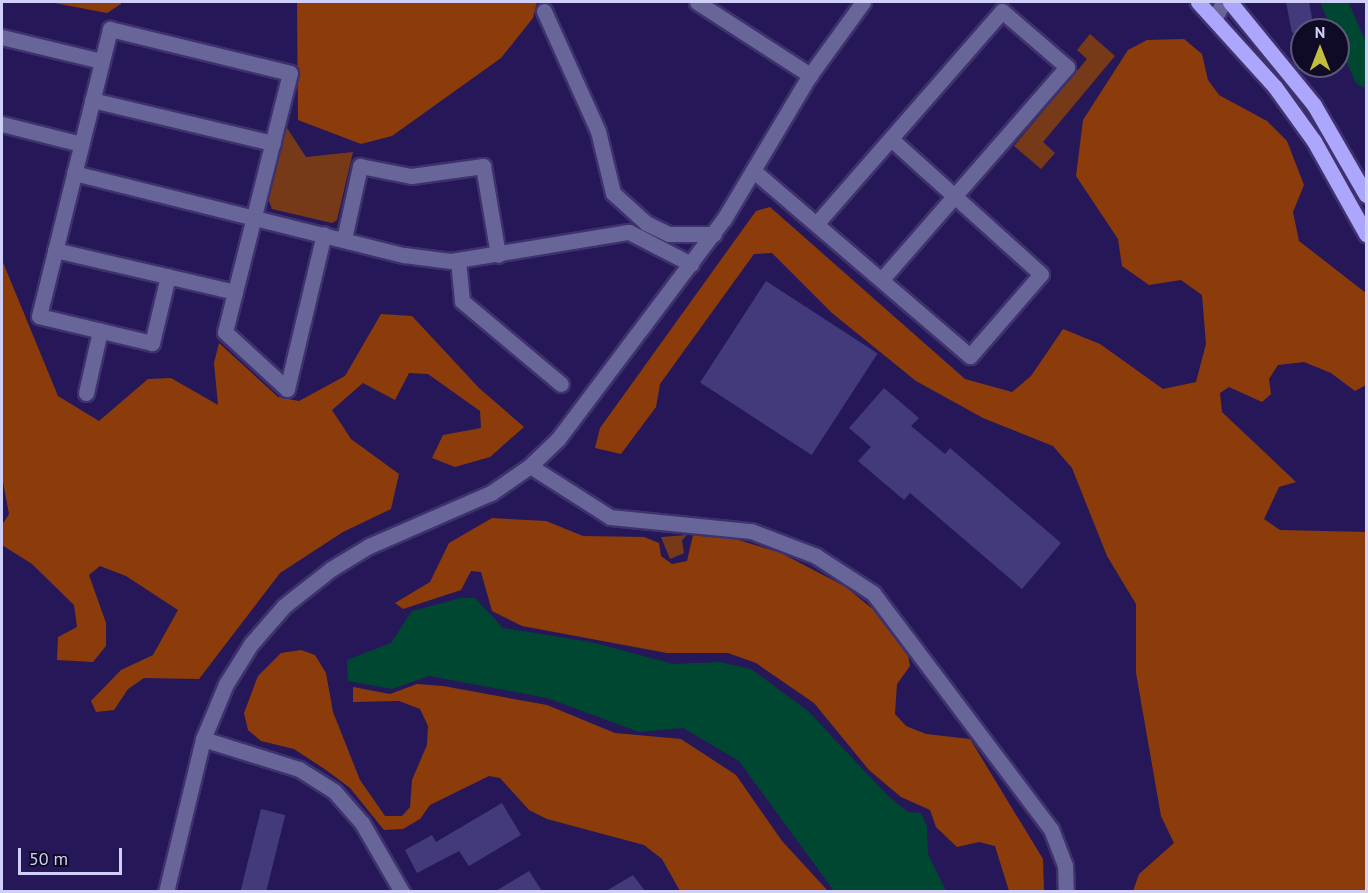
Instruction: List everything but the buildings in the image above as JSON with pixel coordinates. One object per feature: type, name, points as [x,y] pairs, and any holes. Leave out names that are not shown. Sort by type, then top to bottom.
[{"type":"main road","points":[[1198,2],[1215,18],[1275,87],[1314,141],[1366,234]]},
{"type":"main road","points":[[1230,2],[1279,56],[1314,105],[1366,195]]},
{"type":"street","points":[[697,2],[810,75]]},
{"type":"street","points":[[165,891],[203,740],[226,684],[265,628],[304,589],[352,556],[456,511],[530,466],[579,416],[714,234],[755,172],[810,75],[863,2]]},
{"type":"street","points":[[1215,18],[1223,2]]},
{"type":"street","points":[[817,223],[1002,11],[1067,66],[882,279]]},
{"type":"street","points":[[544,12],[598,131],[613,193],[646,223],[669,234],[714,234]]},
{"type":"street","points":[[168,276],[152,343],[39,316],[110,29],[290,73],[225,332],[287,389],[324,234]]},
{"type":"street","points":[[2,37],[101,62]]},
{"type":"street","points":[[92,100],[273,143]]},
{"type":"street","points":[[2,124],[81,144]]},
{"type":"street","points":[[755,172],[970,356],[1041,274],[891,139]]},
{"type":"street","points":[[344,239],[360,166],[411,176],[483,166],[498,255]]},
{"type":"street","points":[[74,173],[404,255],[458,260],[629,232],[691,264]]},
{"type":"street","points":[[55,250],[235,292]]},
{"type":"street","points":[[458,260],[462,301],[561,384]]},
{"type":"street","points":[[86,393],[100,331]]},
{"type":"street","points":[[530,466],[610,517],[751,531],[816,556],[857,580],[892,613],[1052,829],[1065,865],[1066,891]]},
{"type":"street","points":[[203,740],[299,769],[334,791],[362,823],[402,891]]},
{"type":"shaded area","points":[[49,2],[121,2],[121,4],[107,13]]},
{"type":"shaded area","points":[[297,2],[537,2],[533,18],[501,58],[392,136],[361,144],[298,120]]},
{"type":"shaded area","points":[[1090,34],[1115,56],[1043,142],[1055,153],[1041,169],[1014,146],[1087,59],[1077,50]]},
{"type":"shaded area","points":[[1184,39],[1202,54],[1208,80],[1219,95],[1267,121],[1287,141],[1304,185],[1293,212],[1299,241],[1366,293],[1366,385],[1355,391],[1331,373],[1304,362],[1278,365],[1269,379],[1271,394],[1262,402],[1229,387],[1220,393],[1222,412],[1296,482],[1279,487],[1264,519],[1280,530],[1366,532],[1366,891],[1133,891],[1139,874],[1174,843],[1161,816],[1136,673],[1136,604],[1107,556],[1072,468],[1053,446],[983,418],[916,381],[832,313],[772,253],[754,254],[660,384],[656,407],[621,454],[595,448],[600,428],[756,211],[770,207],[965,379],[1012,392],[1031,376],[1063,329],[1100,344],[1163,389],[1196,382],[1206,344],[1202,295],[1181,280],[1149,285],[1122,266],[1118,239],[1076,176],[1083,120],[1128,50],[1147,40]]},
{"type":"shaded area","points":[[285,125],[306,157],[353,152],[337,220],[332,223],[272,209],[268,199]]},
{"type":"shaded area","points":[[2,260],[58,396],[99,421],[148,379],[171,378],[218,405],[214,363],[219,343],[278,397],[299,401],[345,376],[381,314],[412,316],[479,388],[524,427],[490,457],[455,467],[432,458],[443,435],[481,428],[480,411],[428,374],[409,373],[395,400],[363,383],[332,410],[351,439],[399,474],[391,509],[343,532],[280,573],[199,679],[144,678],[128,689],[114,710],[96,712],[91,701],[121,670],[153,655],[178,610],[126,576],[100,566],[89,575],[106,623],[106,646],[93,662],[57,660],[58,637],[77,627],[74,605],[32,564],[2,545],[2,525],[9,514],[2,477]]},
{"type":"shaded area","points":[[492,518],[546,521],[583,536],[644,537],[659,543],[661,556],[672,564],[687,561],[693,535],[735,539],[781,553],[846,587],[876,612],[908,655],[910,666],[897,684],[895,714],[906,726],[926,734],[970,739],[1043,859],[1044,891],[1009,891],[995,846],[979,842],[957,847],[936,827],[930,810],[901,797],[869,770],[814,703],[756,663],[728,653],[667,653],[522,626],[492,611],[481,572],[471,571],[461,590],[403,609],[395,603],[430,582],[449,543]]},
{"type":"shaded area","points":[[687,535],[682,540],[684,553],[670,559],[661,537]]},
{"type":"shaded area","points":[[461,598],[475,598],[503,628],[591,642],[673,664],[720,662],[751,669],[808,711],[889,797],[908,812],[921,813],[927,826],[928,854],[946,891],[834,891],[739,761],[683,728],[639,732],[547,698],[429,676],[392,689],[348,681],[347,660],[391,643],[412,611]]},
{"type":"shaded area","points":[[301,650],[315,655],[326,673],[333,712],[360,780],[385,816],[402,816],[410,807],[412,780],[427,745],[428,726],[420,709],[399,701],[353,702],[353,687],[390,694],[417,684],[443,686],[547,705],[615,733],[681,739],[736,775],[782,841],[828,891],[680,891],[662,859],[644,845],[547,819],[529,810],[500,778],[489,776],[430,805],[420,819],[403,829],[384,830],[350,788],[326,770],[294,749],[261,741],[248,730],[244,713],[258,676],[281,653]]},
{"type":"waterway","points":[[1334,2],[1366,74]]}]
